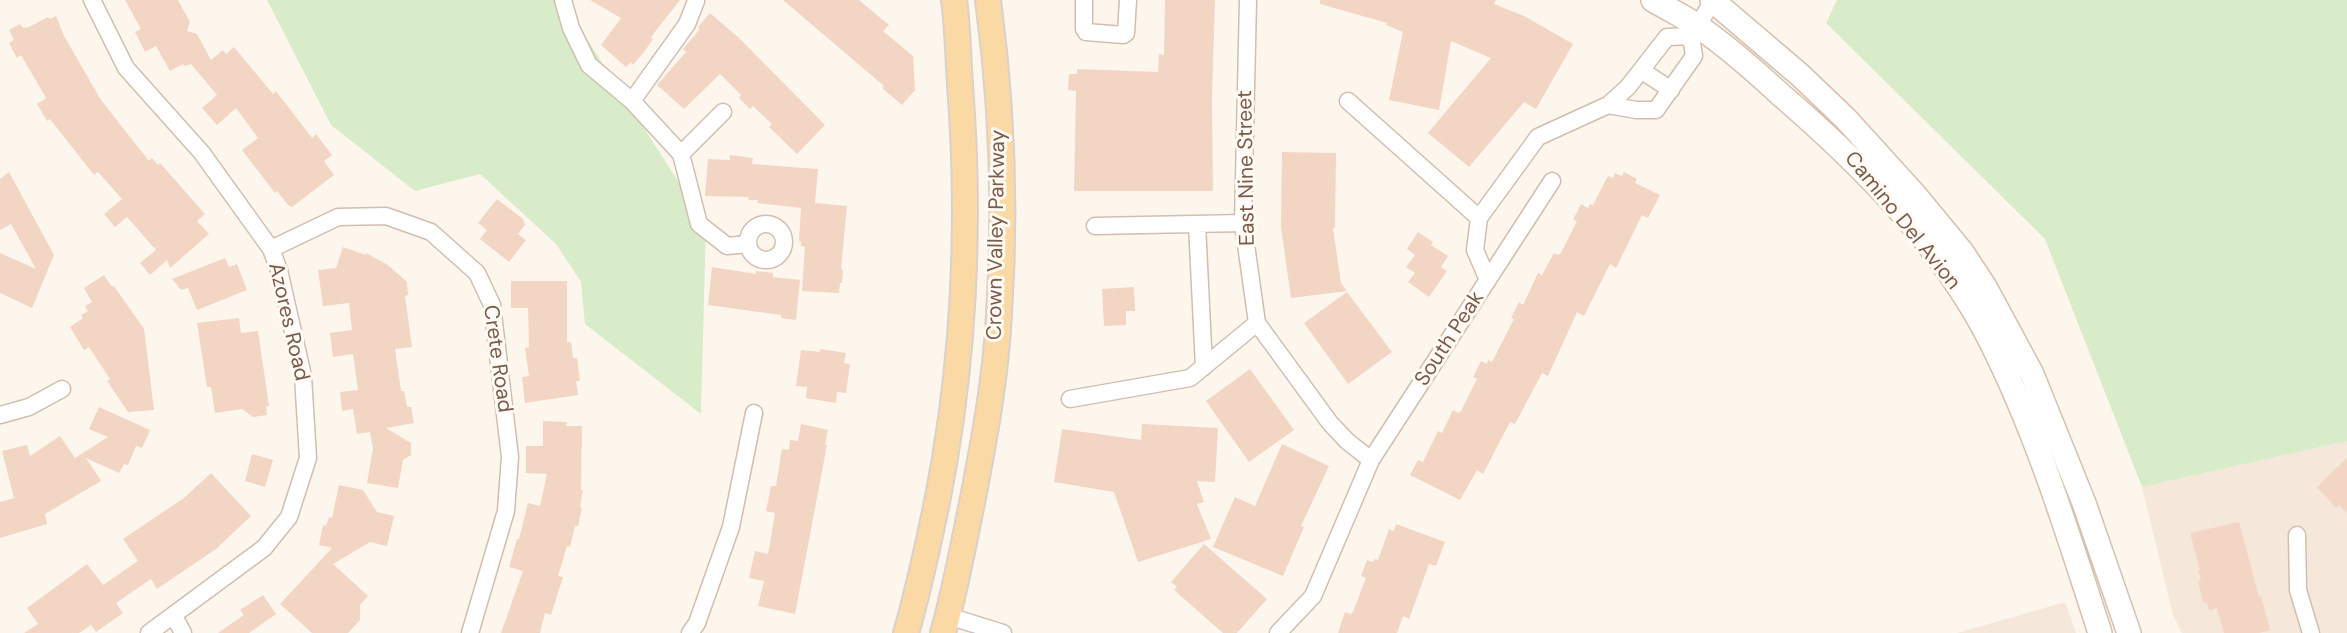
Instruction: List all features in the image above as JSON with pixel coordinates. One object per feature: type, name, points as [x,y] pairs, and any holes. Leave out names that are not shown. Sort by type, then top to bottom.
[{"type":"main road","name":"Crown Valley Parkway","points":[[906,633],[946,460],[961,346],[965,189],[954,0]]},
{"type":"main road","name":"Crown Valley Parkway","points":[[945,625],[989,408],[999,316],[1001,164],[996,59],[988,0]]},
{"type":"main road","name":"Camino Del Avion","points":[[1653,0],[1695,32],[1754,70],[1839,145],[1901,213],[1986,287],[2032,374],[2084,503],[2129,633]]},
{"type":"main road","name":"Camino Del Avion","points":[[1713,0],[1800,75],[1846,119],[1915,195],[1952,258],[2033,436],[2100,633]]},
{"type":"street","name":"Azores Road","points":[[92,0],[126,68],[202,153],[271,249],[279,270],[303,376],[308,458],[289,517],[264,548],[149,633]]},
{"type":"street","points":[[563,0],[571,28],[589,65],[632,101],[681,154],[699,224],[727,246],[748,244]]},
{"type":"street","points":[[1084,0],[1086,32],[1123,35],[1126,33],[1128,0]]},
{"type":"street","name":"East Nine Street","points":[[1248,0],[1243,223],[1257,323],[1330,423],[1371,460]]},
{"type":"street","points":[[1608,105],[1656,110],[1694,56],[1695,32],[1713,0]]},
{"type":"street","points":[[632,101],[687,24],[696,1]]},
{"type":"street","points":[[1348,101],[1479,218],[1538,137],[1608,105],[1628,87],[1667,37],[1695,32]]},
{"type":"street","points":[[1641,70],[1671,90]]},
{"type":"street","points":[[681,154],[723,112]]},
{"type":"street","points":[[1488,279],[1552,181]]},
{"type":"street","name":"Crete Road","points":[[271,249],[338,217],[386,216],[431,232],[477,273],[492,305],[510,457],[506,511],[470,633]]},
{"type":"street","name":"South Peak","points":[[1278,633],[1313,596],[1371,460],[1488,279],[1475,250],[1479,218]]},
{"type":"street","points":[[1095,226],[1243,223]]},
{"type":"street","points":[[1197,224],[1204,367]]},
{"type":"street","points":[[1070,398],[1190,378],[1257,323]]},
{"type":"street","points":[[0,415],[29,407],[62,389]]},
{"type":"street","points":[[690,633],[731,527],[754,413]]},
{"type":"street","points":[[2297,535],[2298,590],[2311,633]]},
{"type":"street","points":[[174,616],[183,633]]},
{"type":"street","points":[[945,625],[1003,633]]},
{"type":"shaded area","points":[[2347,441],[2347,633],[2182,633],[2173,615],[2142,487]]},
{"type":"shaded area","points":[[2065,602],[2076,633],[1957,633]]},
{"type":"green space","points":[[267,0],[562,0],[706,225],[701,414],[585,324],[581,282],[556,244],[480,174],[415,191],[331,125]]},
{"type":"green space","points":[[1837,0],[2347,0],[2347,441],[2142,487],[2045,239],[1826,23]]},
{"type":"building","points":[[125,0],[178,0],[190,22],[187,31],[197,34],[211,60],[223,50],[226,54],[234,47],[273,94],[276,91],[312,138],[316,134],[332,155],[324,161],[334,175],[292,207],[288,205],[277,191],[275,193],[242,150],[258,138],[236,108],[217,125],[202,108],[217,95],[191,64],[183,64],[170,71],[156,46],[145,52],[135,32],[141,29]]},
{"type":"building","points":[[590,0],[680,0],[654,33],[644,52],[633,65],[631,62],[626,67],[601,45],[621,18]]},
{"type":"building","points":[[783,0],[859,0],[889,25],[883,31],[913,56],[915,90],[902,105],[882,88],[884,86]]},
{"type":"building","points":[[1165,0],[1215,0],[1213,191],[1074,191],[1076,91],[1068,90],[1069,74],[1077,74],[1077,69],[1158,72],[1159,54],[1164,55]]},
{"type":"building","points":[[1320,0],[1496,0],[1494,4],[1524,16],[1573,44],[1536,109],[1524,102],[1469,167],[1428,133],[1491,58],[1451,41],[1439,110],[1389,100],[1403,32],[1386,25],[1387,23],[1320,4]]},
{"type":"building","points":[[710,13],[739,38],[825,125],[797,154],[769,127],[772,124],[753,106],[750,109],[739,98],[741,95],[720,74],[684,109],[657,85],[686,52],[683,49]]},
{"type":"building","points":[[56,16],[64,36],[101,100],[149,161],[152,158],[158,165],[160,163],[205,214],[197,221],[209,234],[170,268],[167,260],[150,275],[140,263],[156,250],[127,217],[115,227],[104,214],[122,199],[98,172],[94,175],[50,119],[47,121],[37,104],[46,98],[21,55],[17,58],[9,43],[14,40],[9,30],[20,24],[23,28],[29,27]]},
{"type":"building","points":[[1282,152],[1336,153],[1333,228],[1341,283],[1347,291],[1291,298],[1281,227]]},
{"type":"building","points":[[730,155],[753,158],[752,164],[818,169],[815,203],[847,206],[839,293],[802,291],[805,247],[801,246],[799,241],[801,208],[757,203],[758,200],[748,200],[749,197],[705,196],[708,159],[730,160]]},
{"type":"building","points":[[9,172],[54,255],[32,308],[0,293],[0,253],[36,269],[11,224],[0,230],[0,179]]},
{"type":"building","points":[[1624,172],[1637,179],[1635,183],[1660,195],[1648,218],[1642,215],[1616,268],[1610,264],[1584,316],[1577,312],[1548,376],[1542,373],[1515,424],[1510,422],[1483,474],[1477,470],[1460,500],[1410,475],[1418,460],[1423,462],[1438,431],[1442,433],[1453,410],[1458,413],[1461,411],[1477,379],[1473,377],[1481,361],[1487,364],[1488,360],[1492,362],[1514,319],[1511,318],[1519,302],[1523,305],[1538,273],[1542,275],[1554,253],[1561,253],[1577,221],[1573,220],[1581,204],[1588,208],[1590,204],[1593,205],[1608,176],[1613,178],[1615,173],[1622,176]]},
{"type":"building","points":[[497,199],[523,219],[525,225],[518,234],[526,240],[509,262],[480,239],[487,230],[478,223]]},
{"type":"building","points":[[1418,232],[1448,256],[1441,267],[1447,271],[1429,297],[1408,282],[1415,273],[1406,267],[1415,255],[1407,249]]},
{"type":"building","points":[[343,247],[366,253],[388,265],[407,282],[408,295],[405,296],[412,347],[395,349],[401,391],[404,391],[407,407],[411,407],[414,423],[386,428],[411,443],[411,455],[403,460],[398,488],[367,483],[373,448],[370,432],[357,434],[353,409],[342,411],[340,392],[358,390],[353,354],[333,357],[330,333],[352,330],[349,303],[323,306],[318,270],[336,268]]},
{"type":"building","points":[[225,258],[229,267],[237,264],[247,290],[197,310],[188,288],[181,290],[172,279]]},
{"type":"building","points":[[712,267],[756,274],[756,271],[773,273],[773,277],[800,280],[796,320],[781,318],[781,315],[708,305]]},
{"type":"building","points":[[104,275],[144,329],[154,410],[128,412],[89,347],[84,350],[70,327],[83,318],[81,315],[88,311],[85,306],[92,302],[84,288]]},
{"type":"building","points":[[511,281],[567,281],[567,342],[571,342],[573,358],[577,358],[580,381],[576,381],[578,395],[525,403],[522,377],[529,376],[525,348],[529,347],[528,308],[511,308]]},
{"type":"building","points":[[1134,287],[1135,311],[1126,311],[1126,325],[1104,326],[1102,289]]},
{"type":"building","points":[[1347,292],[1392,352],[1348,384],[1304,323]]},
{"type":"building","points":[[239,318],[241,333],[258,331],[269,406],[266,406],[267,415],[253,417],[242,409],[215,413],[211,387],[207,387],[197,323]]},
{"type":"building","points":[[820,349],[846,353],[844,363],[850,364],[846,393],[837,392],[836,403],[806,398],[807,387],[796,386],[801,350],[820,352]]},
{"type":"building","points":[[1250,369],[1294,430],[1249,462],[1206,401]]},
{"type":"building","points":[[99,407],[150,430],[142,448],[136,446],[128,465],[124,464],[119,473],[86,458],[101,481],[45,514],[47,524],[0,538],[0,502],[14,498],[2,451],[27,445],[30,456],[60,436],[75,458],[108,437],[89,429]]},
{"type":"building","points":[[543,421],[582,426],[582,508],[578,526],[575,526],[570,547],[567,546],[558,576],[563,577],[551,615],[545,613],[540,633],[501,633],[523,571],[509,567],[517,539],[528,503],[540,506],[547,474],[526,473],[526,446],[543,446]]},
{"type":"building","points":[[801,424],[828,430],[795,614],[758,606],[764,581],[749,578],[755,551],[768,554],[775,513],[766,511],[771,486],[776,486],[782,449],[789,450],[790,440],[798,441]]},
{"type":"building","points":[[1142,424],[1218,428],[1215,482],[1197,481],[1204,502],[1197,504],[1211,539],[1138,562],[1114,492],[1054,482],[1062,429],[1141,440]]},
{"type":"building","points":[[1282,444],[1329,466],[1301,526],[1304,527],[1283,576],[1213,547],[1235,497],[1255,506]]},
{"type":"building","points":[[252,454],[273,460],[265,487],[245,481]]},
{"type":"building","points":[[2347,458],[2347,513],[2339,505],[2336,508],[2317,487]]},
{"type":"building","points":[[211,473],[251,516],[216,549],[157,589],[151,579],[116,603],[123,613],[96,632],[91,625],[79,633],[24,633],[38,624],[27,608],[87,564],[103,585],[138,561],[123,539],[184,498]]},
{"type":"building","points":[[339,485],[363,490],[377,512],[394,516],[387,546],[370,542],[333,564],[368,596],[360,605],[360,620],[348,633],[312,633],[280,604],[332,548],[319,545],[323,525],[326,526],[329,517],[332,518]]},
{"type":"building","points":[[2239,522],[2270,630],[2259,633],[2224,633],[2217,608],[2209,610],[2207,603],[2203,602],[2198,582],[2201,579],[2200,570],[2190,533]]},
{"type":"building","points":[[1396,524],[1445,542],[1436,566],[1429,564],[1409,619],[1403,616],[1397,633],[1338,633],[1345,612],[1353,612],[1366,578],[1361,576],[1367,560],[1378,560],[1389,529],[1394,531]]},
{"type":"building","points":[[1204,544],[1267,599],[1237,633],[1223,633],[1174,590],[1177,587],[1171,582]]},
{"type":"building","points":[[263,595],[276,614],[249,633],[218,633],[244,615],[240,610]]}]
